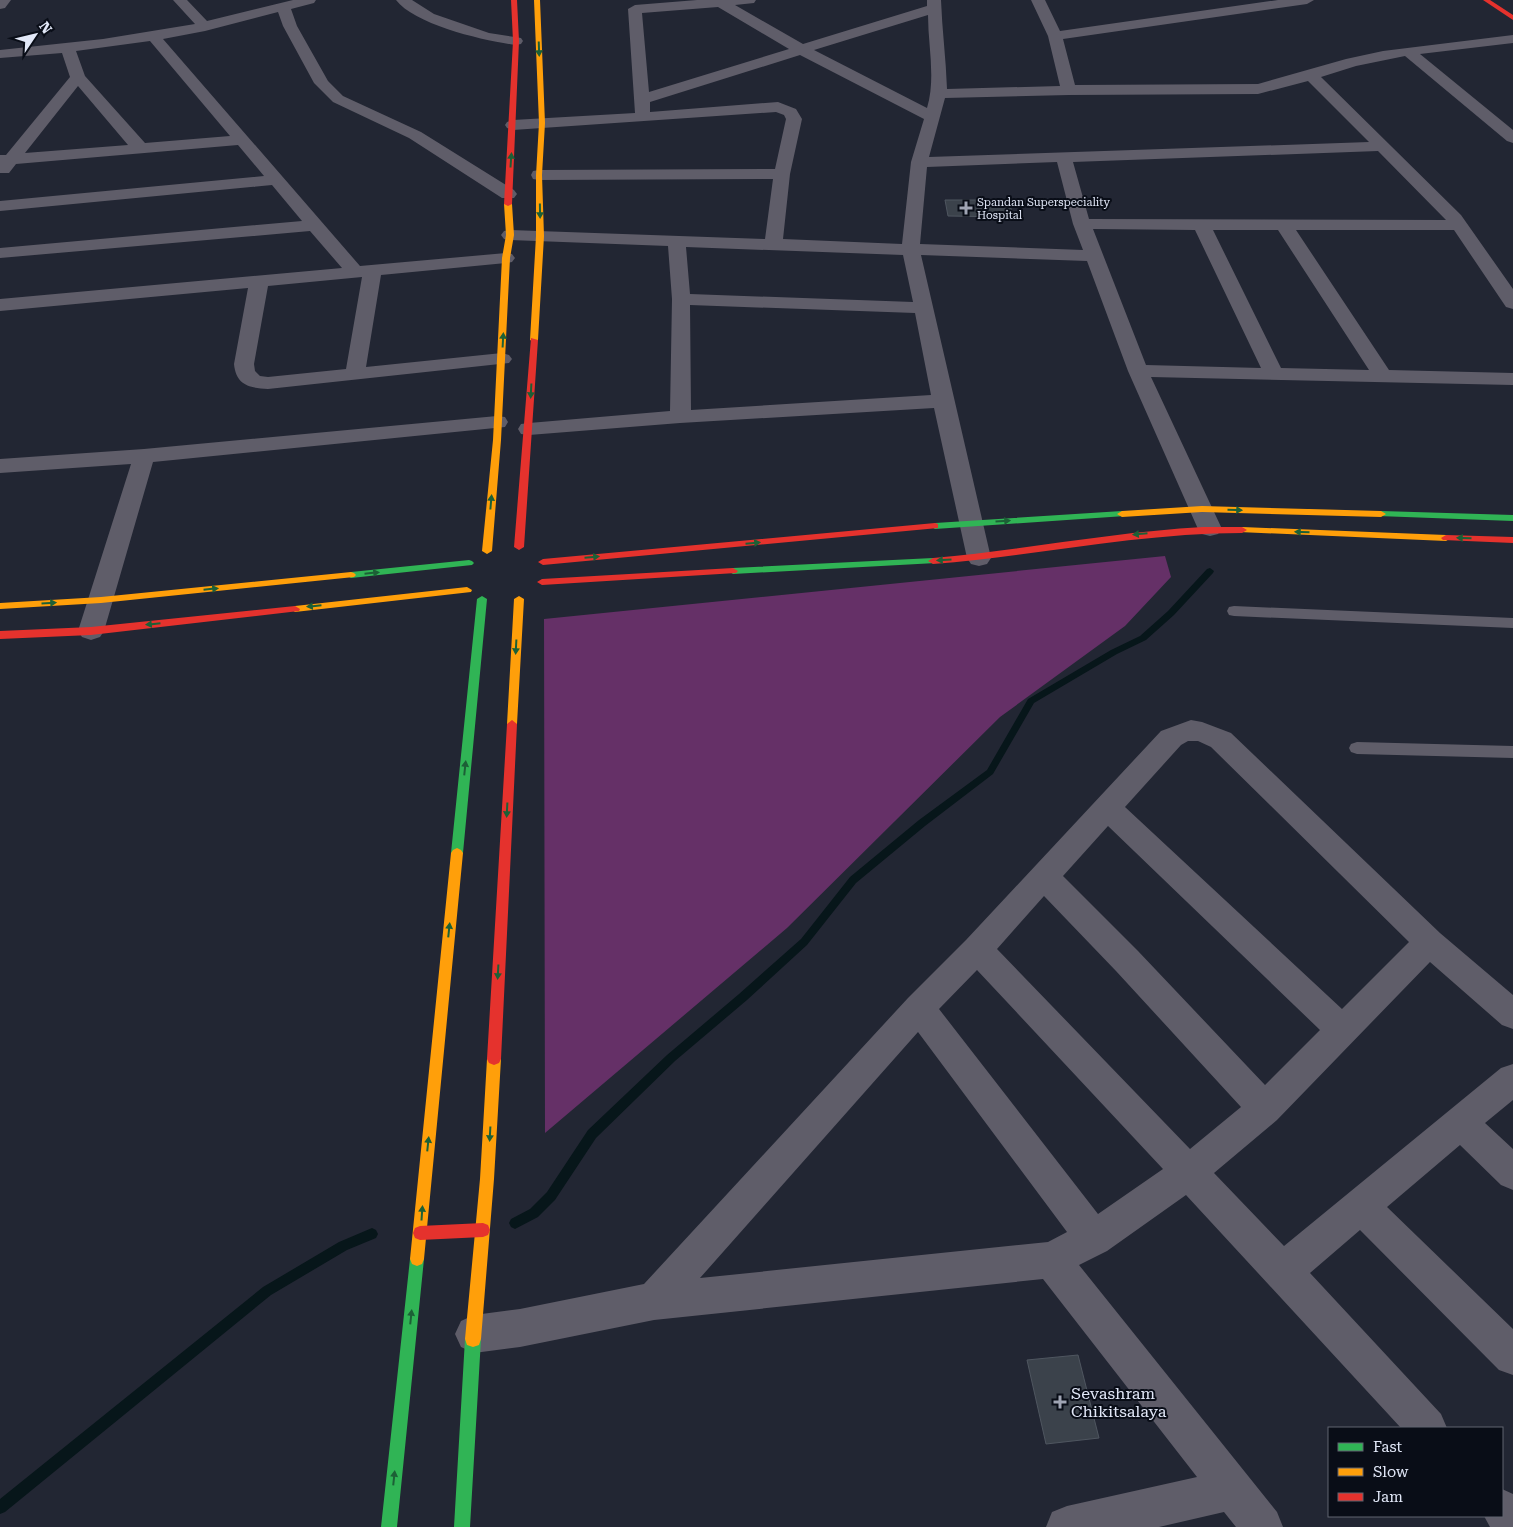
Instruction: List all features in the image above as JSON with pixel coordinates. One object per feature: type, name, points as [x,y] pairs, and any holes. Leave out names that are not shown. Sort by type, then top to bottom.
[{"type":"street","points":[[0,5],[4,0]]},
{"type":"street","points":[[180,0],[205,26]]},
{"type":"street","points":[[0,54],[68,49],[153,36],[205,26],[309,0]]},
{"type":"street","points":[[403,0],[429,17],[487,37],[516,41]]},
{"type":"street","points":[[462,1527],[476,1288],[483,1230],[531,591],[546,572],[517,551],[497,422],[502,359],[506,258],[510,235],[508,194],[516,41],[514,0]]},
{"type":"street","points":[[517,551],[529,430],[540,236],[539,175],[542,123],[537,0]]},
{"type":"street","points":[[643,117],[635,5],[749,0]]},
{"type":"street","points":[[1042,0],[1055,36],[1069,90]]},
{"type":"street","points":[[1055,36],[1307,0]]},
{"type":"street","points":[[1486,0],[1513,18]]},
{"type":"street","points":[[1507,0],[1513,4]]},
{"type":"street","points":[[720,2],[802,50],[932,117]]},
{"type":"street","points":[[642,99],[802,50],[934,4],[935,35],[939,62],[939,94],[919,162],[911,249],[979,558]]},
{"type":"street","points":[[283,7],[290,26],[322,83],[338,99],[415,135],[508,194]]},
{"type":"street","points":[[153,36],[315,225],[364,272]]},
{"type":"street","points":[[939,94],[1069,90],[1258,89],[1286,84],[1367,59],[1428,49],[1513,40]]},
{"type":"street","points":[[68,49],[78,77],[141,149]]},
{"type":"street","points":[[1409,52],[1513,138]]},
{"type":"street","points":[[1311,75],[1384,146],[1459,225],[1513,303]]},
{"type":"street","points":[[0,173],[5,160],[78,77]]},
{"type":"street","points":[[513,125],[762,108],[778,108],[790,112],[794,119],[782,174],[773,244]]},
{"type":"street","points":[[5,160],[242,140]]},
{"type":"street","points":[[919,162],[1384,146]]},
{"type":"street","points":[[1064,158],[1082,224],[1138,371],[1210,528]]},
{"type":"street","points":[[539,175],[782,174]]},
{"type":"street","points":[[0,206],[276,180]]},
{"type":"street","points":[[1082,224],[1459,225]]},
{"type":"street","points":[[1201,224],[1274,374]]},
{"type":"street","points":[[1283,224],[1383,376]]},
{"type":"street","points":[[0,253],[315,225]]},
{"type":"street","points":[[510,235],[1094,256]]},
{"type":"street","points":[[677,241],[681,299],[680,417]]},
{"type":"street","points":[[0,306],[506,258]]},
{"type":"street","points":[[356,374],[364,272]]},
{"type":"street","points":[[260,282],[244,364],[245,373],[254,382],[268,383],[502,359]]},
{"type":"street","points":[[681,299],[924,308]]},
{"type":"street","points":[[1138,371],[1513,379]]},
{"type":"street","points":[[529,430],[680,417],[943,400]]},
{"type":"street","points":[[0,466],[144,456],[497,422]]},
{"type":"street","points":[[91,631],[144,456]]},
{"type":"street","points":[[0,635],[91,631],[466,576],[517,551],[1202,509],[1513,518]]},
{"type":"street","points":[[506,601],[531,591],[979,558],[1119,536],[1210,528],[1513,540]]},
{"type":"street","points":[[0,606],[466,576]]},
{"type":"street","points":[[390,1527],[488,600],[466,576]]},
{"type":"street","points":[[654,1301],[919,1008],[977,949],[1171,738],[1182,732],[1193,729],[1221,740],[1429,942],[1513,1015]]},
{"type":"street","points":[[1107,807],[1342,1030]]},
{"type":"street","points":[[1044,876],[1127,961],[1265,1109]]},
{"type":"street","points":[[474,1334],[520,1328],[654,1301],[1051,1260],[1094,1238],[1189,1172],[1265,1109],[1429,942]]},
{"type":"street","points":[[977,949],[1283,1271],[1426,1427]]},
{"type":"street","points":[[919,1008],[1094,1238]]},
{"type":"street","points":[[1283,1271],[1513,1079]]},
{"type":"street","points":[[1461,1123],[1513,1173]]},
{"type":"street","points":[[1361,1206],[1513,1356]]},
{"type":"street","points":[[420,1233],[483,1230]]},
{"type":"street","points":[[1051,1260],[1262,1527]]},
{"type":"street","points":[[1066,1527],[1233,1490]]},
{"type":"street","points":[[1503,1511],[1513,1522]]},
{"type":"lane","points":[[1234,611],[1513,624]]},
{"type":"lane","points":[[1357,748],[1513,752]]},
{"type":"shaded area","points":[[1165,556],[1171,577],[1125,626],[1000,717],[787,928],[545,1133],[544,619]]},
{"type":"building","points":[[945,200],[1009,200],[1013,217],[948,216]]},
{"type":"building","points":[[1078,1355],[1099,1438],[1046,1444],[1027,1360]]},
{"type":"waterway","points":[[515,1223],[534,1213],[551,1196],[592,1134],[671,1058],[804,942],[853,880],[922,823],[990,772],[1031,701],[1114,652],[1143,638],[1171,613],[1210,571]]},
{"type":"waterway","points":[[0,1507],[267,1291],[343,1246],[372,1234]]},
{"type":"traffic: fast","points":[[935,526],[1122,514]]},
{"type":"traffic: fast","points":[[1381,514],[1513,518]]},
{"type":"traffic: fast","points":[[733,571],[933,561]]},
{"type":"traffic: fast","points":[[351,575],[469,563]]},
{"type":"traffic: fast","points":[[457,853],[482,599]]},
{"type":"traffic: fast","points":[[389,1527],[417,1259]]},
{"type":"traffic: fast","points":[[462,1527],[473,1339]]},
{"type":"traffic: slow","points":[[534,340],[540,236],[539,175],[542,123],[537,0]]},
{"type":"traffic: slow","points":[[487,551],[497,440],[506,258],[510,235],[508,204]]},
{"type":"traffic: slow","points":[[1122,514],[1202,509],[1381,514]]},
{"type":"traffic: slow","points":[[1242,530],[1446,538]]},
{"type":"traffic: slow","points":[[0,606],[101,600],[351,575]]},
{"type":"traffic: slow","points":[[295,609],[467,590]]},
{"type":"traffic: slow","points":[[512,724],[519,599]]},
{"type":"traffic: slow","points":[[417,1259],[457,853]]},
{"type":"traffic: slow","points":[[473,1339],[487,1179],[494,1059]]},
{"type":"traffic: jam","points":[[508,204],[516,41],[514,0]]},
{"type":"traffic: jam","points":[[1486,0],[1513,18]]},
{"type":"traffic: jam","points":[[519,547],[534,340]]},
{"type":"traffic: jam","points":[[543,562],[935,526]]},
{"type":"traffic: jam","points":[[933,561],[972,558],[1164,532],[1242,530]]},
{"type":"traffic: jam","points":[[1446,538],[1513,540]]},
{"type":"traffic: jam","points":[[542,582],[733,571]]},
{"type":"traffic: jam","points":[[0,635],[91,631],[295,609]]},
{"type":"traffic: jam","points":[[494,1059],[512,724]]},
{"type":"traffic: jam","points":[[420,1233],[483,1230]]},
{"type":"place","name":"Spandan Superspeciality Hospital","points":[[966,208]]},
{"type":"place","name":"Sevashram Chikitsalaya","points":[[1060,1402]]}]
